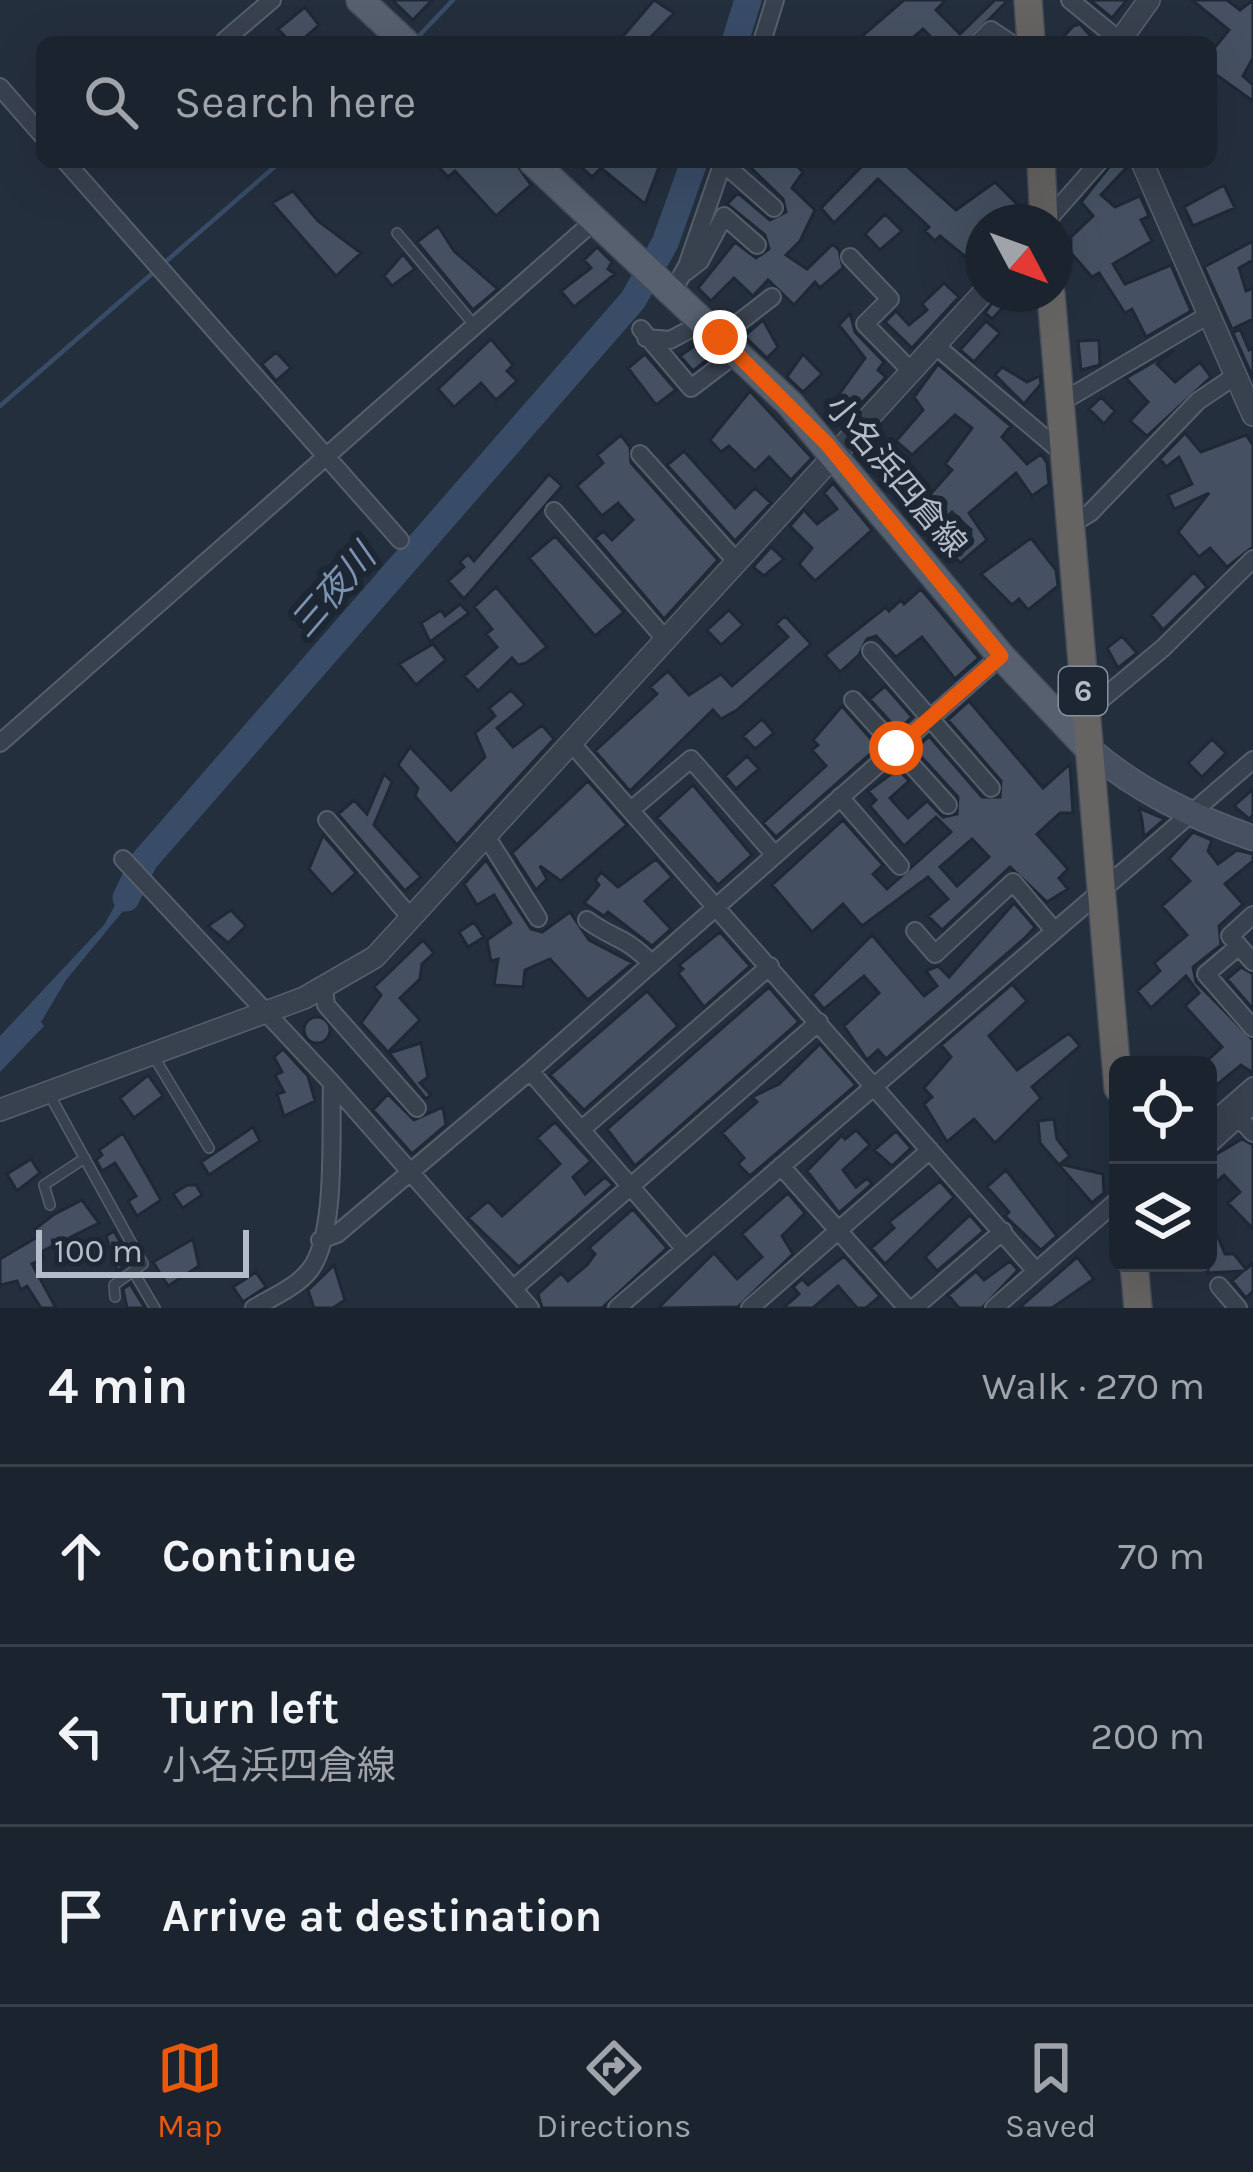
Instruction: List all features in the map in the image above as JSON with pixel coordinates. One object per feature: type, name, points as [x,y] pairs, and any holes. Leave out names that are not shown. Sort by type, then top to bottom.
[{"type":"highway","points":[[1028,0],[1031,36]]},
{"type":"highway","points":[[1041,168],[1044,204]]},
{"type":"highway","name":"6","points":[[1052,312],[1115,1056]]},
{"type":"highway","points":[[1135,1272],[1138,1308]]},
{"type":"main road","points":[[360,0],[398,36]]},
{"type":"main road","name":"小名浜四倉線","points":[[539,168],[631,253],[677,283],[720,337],[836,455],[1001,656],[1087,747]]},
{"type":"main road","points":[[1087,747],[1121,775],[1187,814],[1253,838]]},
{"type":"street","points":[[230,36],[272,0]]},
{"type":"street","points":[[764,36],[775,0]]},
{"type":"street","points":[[1070,0],[1113,36]]},
{"type":"street","points":[[1123,36],[1149,0]]},
{"type":"street","points":[[0,87],[36,128]]},
{"type":"street","points":[[71,168],[400,540]]},
{"type":"street","points":[[677,283],[721,168]]},
{"type":"street","points":[[730,168],[774,208]]},
{"type":"street","points":[[1061,204],[1094,168]]},
{"type":"street","points":[[1145,168],[1253,415]]},
{"type":"street","points":[[677,283],[700,261],[724,216],[757,245]]},
{"type":"street","points":[[0,743],[594,221]]},
{"type":"street","points":[[850,257],[890,299],[865,324],[912,372]]},
{"type":"street","points":[[720,337],[643,333],[691,388],[720,337],[772,297]]},
{"type":"street","points":[[1,1111],[324,988],[375,957],[966,312]]},
{"type":"street","points":[[1060,403],[1210,314]]},
{"type":"street","points":[[935,346],[1064,454]]},
{"type":"street","points":[[1070,525],[1090,513],[1198,401],[1235,376]]},
{"type":"street","points":[[640,454],[737,562]]},
{"type":"street","points":[[554,511],[666,640]]},
{"type":"street","points":[[1085,713],[1163,648],[1253,559]]},
{"type":"street","points":[[871,651],[991,788]]},
{"type":"street","points":[[320,1240],[337,1234],[530,1072],[1001,656]]},
{"type":"street","points":[[854,700],[948,805]]},
{"type":"street","points":[[572,743],[1036,1271]]},
{"type":"street","points":[[631,810],[691,759],[774,854]]},
{"type":"street","points":[[617,1308],[1253,760]]},
{"type":"street","points":[[840,797],[900,866]]},
{"type":"street","points":[[327,820],[411,918]]},
{"type":"street","points":[[486,836],[538,918]]},
{"type":"street","points":[[123,859],[332,1083],[530,1308]]},
{"type":"street","points":[[915,931],[934,953],[1013,882],[1053,929]]},
{"type":"street","points":[[1253,915],[1230,936],[1253,962]]},
{"type":"street","points":[[587,920],[601,930],[623,934],[652,964]]},
{"type":"street","points":[[1239,946],[1206,974],[1253,1028]]},
{"type":"street","points":[[581,1130],[770,966]]},
{"type":"street","points":[[324,988],[326,1005],[417,1108]]},
{"type":"street","points":[[513,1289],[819,1022]]},
{"type":"street","points":[[530,1072],[685,1249]]},
{"type":"street","points":[[254,1308],[307,1274],[320,1240],[327,1207],[332,1083]]},
{"type":"street","points":[[1217,1136],[1239,1113],[1253,1086]]},
{"type":"street","points":[[1239,1113],[1253,1133]]},
{"type":"street","points":[[750,1308],[930,1150]]},
{"type":"street","points":[[781,1166],[911,1308],[1003,1231]]},
{"type":"street","points":[[994,1308],[1109,1208]]},
{"type":"street","points":[[1220,1286],[1241,1308],[1253,1300]]},
{"type":"lane","points":[[397,233],[475,326]]},
{"type":"lane","points":[[152,1052],[209,1148]]},
{"type":"lane","points":[[47,1092],[143,1264],[114,1285],[115,1297]]},
{"type":"lane","points":[[50,1205],[44,1185],[85,1158]]},
{"type":"lane","points":[[133,1271],[155,1308]]},
{"type":"water","points":[[134,871],[140,877],[123,911],[66,980],[41,1022],[44,1026],[0,1072],[0,1036],[104,925]]},
{"type":"building","points":[[392,0],[432,0],[413,20]]},
{"type":"building","points":[[654,0],[674,13],[652,36],[623,36]]},
{"type":"building","points":[[904,0],[946,0],[936,10],[960,34],[995,0],[1008,0],[973,36],[930,36],[923,29],[915,36],[862,36]]},
{"type":"building","points":[[1090,0],[1127,0],[1112,18]]},
{"type":"building","points":[[1192,0],[1227,0],[1240,10],[1253,0],[1253,58],[1243,76],[1253,85],[1253,101],[1217,75],[1217,45],[1229,30]]},
{"type":"building","points":[[305,7],[319,25],[307,36],[284,36],[278,29]]},
{"type":"building","points":[[1080,24],[1091,36],[1064,36]]},
{"type":"building","points":[[440,168],[519,168],[531,185],[496,216],[455,171],[448,177]]},
{"type":"building","points":[[601,168],[659,168],[645,204]]},
{"type":"building","points":[[751,168],[799,168],[803,172],[792,188],[815,210],[800,241],[786,255],[807,269],[833,244],[843,268],[820,288],[815,282],[794,305],[768,280],[753,296],[734,278],[711,301],[698,288],[735,242],[756,258],[769,249],[765,235],[727,204],[738,193],[770,220],[786,212],[783,199]]},
{"type":"building","points":[[860,168],[909,168],[956,210],[995,182],[1017,204],[965,204],[965,256],[940,236],[935,241],[925,231],[929,227],[878,179],[834,223],[821,208]]},
{"type":"building","points":[[1108,168],[1126,168],[1101,195],[1115,207],[1140,196],[1149,216],[1141,220],[1152,241],[1113,264],[1125,284],[1171,265],[1191,311],[1146,337],[1132,309],[1125,313],[1099,273],[1092,277],[1073,255],[1073,235],[1093,216],[1081,202]]},
{"type":"building","points":[[1224,185],[1235,208],[1193,226],[1184,207]]},
{"type":"building","points":[[293,191],[318,221],[361,253],[336,276],[272,203]]},
{"type":"building","points":[[885,214],[902,231],[880,250],[865,234]]},
{"type":"building","points":[[438,226],[454,251],[498,289],[473,310],[417,242]]},
{"type":"building","points":[[1253,241],[1253,260],[1239,268],[1246,291],[1253,288],[1253,319],[1232,329],[1204,267]]},
{"type":"building","points":[[597,247],[612,262],[608,269],[615,274],[574,307],[561,291],[591,268],[584,260]]},
{"type":"building","points":[[403,254],[415,269],[392,286],[384,276]]},
{"type":"building","points":[[944,283],[959,297],[912,348],[885,322],[896,311],[909,325],[927,310],[922,304]]},
{"type":"building","points":[[850,313],[855,332],[884,362],[878,370],[886,377],[840,426],[825,414],[865,358],[839,325]]},
{"type":"building","points":[[763,320],[778,347],[767,358],[744,336]]},
{"type":"building","points":[[986,321],[1000,333],[974,362],[960,350]]},
{"type":"building","points":[[1240,329],[1249,350],[1253,348],[1253,378],[1233,333]]},
{"type":"building","points":[[491,339],[513,365],[507,371],[517,381],[496,400],[481,383],[454,407],[438,389]]},
{"type":"building","points":[[1099,340],[1100,365],[1081,370],[1078,341]]},
{"type":"building","points":[[698,343],[712,356],[693,371],[680,356]]},
{"type":"building","points":[[1174,350],[1157,364],[1175,382],[1200,362],[1211,377],[1147,436],[1130,421],[1148,402],[1126,378]]},
{"type":"building","points":[[276,352],[291,368],[276,381],[262,364]]},
{"type":"building","points":[[645,354],[676,390],[656,405],[628,368]]},
{"type":"building","points":[[803,354],[822,374],[803,392],[787,377]]},
{"type":"building","points":[[938,364],[1011,426],[1002,437],[1027,464],[1041,454],[1047,463],[1049,484],[1032,496],[1016,473],[969,513],[987,540],[960,563],[948,548],[971,530],[952,512],[938,526],[918,508],[952,470],[945,464],[972,428],[955,415],[912,455],[896,441],[923,410],[914,397]]},
{"type":"building","points":[[1002,367],[1027,382],[1040,376],[1041,384],[1024,404],[995,375]]},
{"type":"building","points":[[750,391],[812,458],[791,480],[769,457],[755,471],[729,446],[721,452],[710,440]]},
{"type":"building","points":[[1101,397],[1115,411],[1104,424],[1089,409]]},
{"type":"building","points":[[1185,433],[1201,452],[1246,435],[1253,445],[1253,547],[1227,567],[1210,548],[1199,557],[1178,532],[1209,493],[1174,509],[1168,495],[1192,484],[1179,457],[1166,467],[1160,459]]},
{"type":"building","points":[[621,435],[630,447],[631,463],[718,560],[664,619],[595,538],[603,531],[612,540],[633,520],[618,503],[602,516],[577,486],[603,463],[597,455]]},
{"type":"building","points":[[881,444],[895,457],[877,477],[863,463]]},
{"type":"building","points":[[684,451],[735,508],[755,488],[771,503],[735,541],[667,465]]},
{"type":"building","points":[[549,474],[562,486],[464,599],[448,581],[464,567],[460,562],[468,554],[474,561]]},
{"type":"building","points":[[833,483],[872,530],[815,581],[799,564],[812,548],[790,526],[804,510],[817,524],[837,509],[824,493]]},
{"type":"building","points":[[555,536],[624,612],[595,636],[529,558]]},
{"type":"building","points":[[1031,538],[1056,570],[1058,586],[1028,610],[1019,599],[1012,605],[981,574]]},
{"type":"building","points":[[771,547],[784,559],[764,576],[753,567]]},
{"type":"building","points":[[1194,572],[1207,587],[1163,630],[1151,615]]},
{"type":"building","points":[[496,587],[547,647],[526,663],[518,665],[512,658],[478,691],[464,676],[497,647],[486,634],[492,629],[474,607]]},
{"type":"building","points":[[921,589],[979,658],[955,679],[922,637],[896,657],[876,636],[867,639],[859,655],[840,672],[825,655],[886,607],[889,611],[901,600],[904,604]]},
{"type":"building","points":[[460,604],[469,613],[430,642],[421,623],[441,610],[445,616]]},
{"type":"building","points":[[729,610],[743,625],[721,645],[707,630]]},
{"type":"building","points":[[785,616],[811,644],[737,710],[721,719],[713,710],[630,791],[595,751],[657,694],[650,687],[668,671],[689,695],[721,674],[732,686],[788,637],[776,624]]},
{"type":"building","points":[[1122,636],[1137,653],[1118,668],[1107,648]]},
{"type":"building","points":[[433,644],[446,660],[416,685],[399,664]]},
{"type":"building","points":[[885,686],[912,717],[898,730],[863,692],[870,699]]},
{"type":"building","points":[[511,690],[525,705],[497,728],[513,747],[542,725],[554,739],[457,845],[415,796],[418,788],[398,765],[410,747],[451,790],[485,757],[475,733],[495,716],[489,708]]},
{"type":"building","points":[[969,701],[1043,788],[1070,764],[1073,813],[1060,813],[1037,834],[1068,869],[1059,878],[1068,889],[1047,902],[1010,867],[942,930],[928,916],[948,899],[928,877],[862,926],[843,904],[812,932],[772,885],[843,820],[883,865],[873,874],[887,889],[951,832],[936,817],[904,846],[870,806],[876,800],[868,791],[898,769],[909,781],[890,798],[908,818],[927,801],[943,817],[957,814],[958,797],[915,750],[929,736],[982,797],[1000,797],[1001,781],[948,720]],"holes":[[[972,839],[989,857],[957,886],[940,867]]]},
{"type":"building","points":[[842,706],[878,747],[776,837],[763,823],[826,766],[812,750],[818,745],[813,740]]},
{"type":"building","points":[[762,719],[774,733],[755,749],[743,736]]},
{"type":"building","points":[[1212,739],[1226,753],[1202,777],[1188,763]]},
{"type":"building","points":[[747,756],[759,769],[736,789],[725,776]]},
{"type":"building","points":[[384,774],[392,782],[374,825],[421,877],[405,891],[338,814],[354,800],[367,814]]},
{"type":"building","points":[[588,781],[627,825],[561,881],[540,866],[547,879],[536,890],[512,853]]},
{"type":"building","points":[[693,785],[752,855],[718,885],[657,818]]},
{"type":"building","points":[[1253,789],[1253,815],[1249,819],[1234,806]]},
{"type":"building","points":[[1139,808],[1165,819],[1144,837],[1142,820]]},
{"type":"building","points":[[1193,832],[1212,840],[1208,851],[1218,864],[1237,850],[1253,854],[1253,861],[1225,884],[1243,904],[1219,926],[1221,945],[1193,967],[1196,982],[1253,1040],[1253,1073],[1241,1065],[1217,1085],[1217,1056],[1212,1056],[1222,1047],[1185,1006],[1199,993],[1186,976],[1151,1008],[1137,991],[1160,971],[1154,963],[1187,935],[1162,906],[1190,881],[1169,859]]},
{"type":"building","points":[[323,835],[356,873],[332,895],[309,869]]},
{"type":"building","points":[[656,859],[672,877],[645,901],[671,929],[652,946],[608,912],[604,916],[584,903],[599,885],[595,880],[601,872],[618,887]]},
{"type":"building","points":[[486,860],[531,929],[542,932],[570,912],[589,940],[633,963],[588,1000],[550,959],[525,970],[523,987],[494,985],[498,959],[491,961],[487,940],[511,923],[494,895],[477,905],[464,884]]},
{"type":"building","points":[[1014,903],[1035,927],[886,1059],[878,1050],[867,1060],[844,1026],[879,993],[864,976],[824,1009],[812,995],[872,935],[924,996],[937,986],[926,971],[938,966],[949,977]]},
{"type":"building","points":[[231,910],[246,926],[228,943],[208,926]]},
{"type":"building","points":[[474,922],[484,937],[468,947],[459,932]]},
{"type":"building","points":[[720,932],[750,966],[704,1007],[678,973],[683,969],[679,965]]},
{"type":"building","points":[[423,940],[434,953],[422,964],[420,979],[400,998],[420,1020],[388,1052],[361,1023],[381,995],[374,987]]},
{"type":"building","points":[[1241,967],[1253,974],[1253,1009],[1227,979]]},
{"type":"building","points":[[1012,984],[1027,1001],[989,1036],[1017,1070],[1069,1033],[1080,1046],[1032,1087],[1041,1098],[995,1143],[974,1119],[947,1142],[924,1104],[932,1097],[924,1088],[951,1057],[941,1045]]},
{"type":"building","points":[[769,987],[799,1022],[635,1166],[607,1129]]},
{"type":"building","points":[[647,991],[678,1026],[584,1110],[550,1075]]},
{"type":"building","points":[[317,1017],[330,1030],[317,1043],[304,1030]]},
{"type":"building","points":[[421,1043],[428,1077],[420,1083],[431,1095],[426,1099],[389,1053]]},
{"type":"building","points":[[820,1044],[856,1085],[750,1176],[738,1164],[744,1158],[722,1133],[757,1102],[752,1097],[779,1084]]},
{"type":"building","points":[[283,1049],[308,1076],[315,1101],[284,1116],[277,1094],[284,1092],[275,1075],[282,1072],[274,1057]]},
{"type":"building","points":[[148,1075],[163,1096],[134,1118],[120,1098]]},
{"type":"building","points":[[388,1094],[414,1120],[443,1107],[446,1125],[412,1154],[373,1110]]},
{"type":"building","points":[[1054,1119],[1057,1139],[1070,1156],[1060,1164],[1103,1174],[1104,1193],[1092,1203],[1040,1143],[1038,1121]]},
{"type":"building","points":[[555,1122],[591,1161],[573,1177],[585,1194],[605,1177],[613,1185],[519,1267],[468,1218],[488,1201],[502,1216],[560,1164],[537,1138]]},
{"type":"building","points":[[253,1127],[260,1141],[209,1175],[201,1162]]},
{"type":"building","points":[[856,1130],[870,1145],[843,1170],[856,1187],[867,1178],[872,1184],[839,1213],[807,1171],[842,1135],[845,1139]]},
{"type":"building","points":[[896,1131],[911,1148],[892,1166],[874,1150]]},
{"type":"building","points":[[123,1133],[161,1200],[137,1216],[128,1201],[136,1196],[115,1163],[102,1171],[96,1160],[102,1155],[99,1150]]},
{"type":"building","points":[[1242,1139],[1253,1145],[1253,1229],[1228,1203],[1240,1192],[1224,1175],[1217,1181],[1217,1154]]},
{"type":"building","points":[[31,1159],[40,1173],[17,1191],[7,1174]]},
{"type":"building","points":[[1006,1170],[1057,1236],[1041,1250],[1005,1216],[1009,1212],[987,1187]]},
{"type":"building","points":[[940,1181],[954,1197],[885,1264],[871,1248],[894,1228],[889,1222]]},
{"type":"building","points":[[196,1185],[202,1195],[183,1208],[173,1194]]},
{"type":"building","points":[[788,1193],[805,1213],[782,1236],[793,1254],[738,1307],[658,1308],[714,1253],[737,1279],[762,1257],[742,1234]]},
{"type":"building","points":[[82,1200],[99,1223],[41,1252],[44,1258],[32,1264],[56,1308],[41,1308],[27,1286],[21,1290],[17,1281],[0,1285],[0,1259],[39,1236],[35,1229],[53,1215]]},
{"type":"building","points":[[633,1209],[667,1248],[602,1308],[542,1308],[538,1294],[561,1273],[568,1281],[587,1265],[595,1254],[589,1248]]},
{"type":"building","points":[[970,1215],[984,1231],[937,1271],[925,1257]]},
{"type":"building","points":[[114,1231],[131,1261],[117,1271],[106,1236]]},
{"type":"building","points":[[1217,1237],[1225,1254],[1234,1254],[1246,1269],[1253,1263],[1253,1291],[1246,1298],[1232,1281],[1243,1271],[1208,1273],[1217,1272]]},
{"type":"building","points":[[193,1239],[199,1266],[168,1286],[153,1262]]},
{"type":"building","points":[[844,1256],[880,1296],[866,1308],[857,1308],[838,1286],[813,1308],[783,1308],[799,1294],[793,1287],[802,1279],[808,1285]]},
{"type":"building","points":[[1077,1257],[1094,1279],[1052,1308],[1019,1308]]},
{"type":"building","points":[[1010,1261],[1018,1270],[982,1308],[959,1308],[948,1295],[976,1271],[984,1280]]},
{"type":"building","points":[[334,1265],[345,1300],[333,1308],[314,1308],[308,1290]]},
{"type":"building","points":[[256,1272],[266,1287],[243,1302],[233,1287]]},
{"type":"building","points":[[130,1284],[145,1308],[127,1308],[123,1289]]},
{"type":"waterway","points":[[419,36],[453,0]]},
{"type":"waterway","name":"三夜川","points":[[737,36],[748,0]]},
{"type":"waterway","points":[[163,264],[273,168]]},
{"type":"waterway","name":"三夜川","points":[[126,898],[144,861],[633,300],[665,243],[692,168]]},
{"type":"waterway","points":[[0,406],[154,272]]},
{"type":"route","points":[[720,337],[827,444],[1001,656],[896,748]]}]
